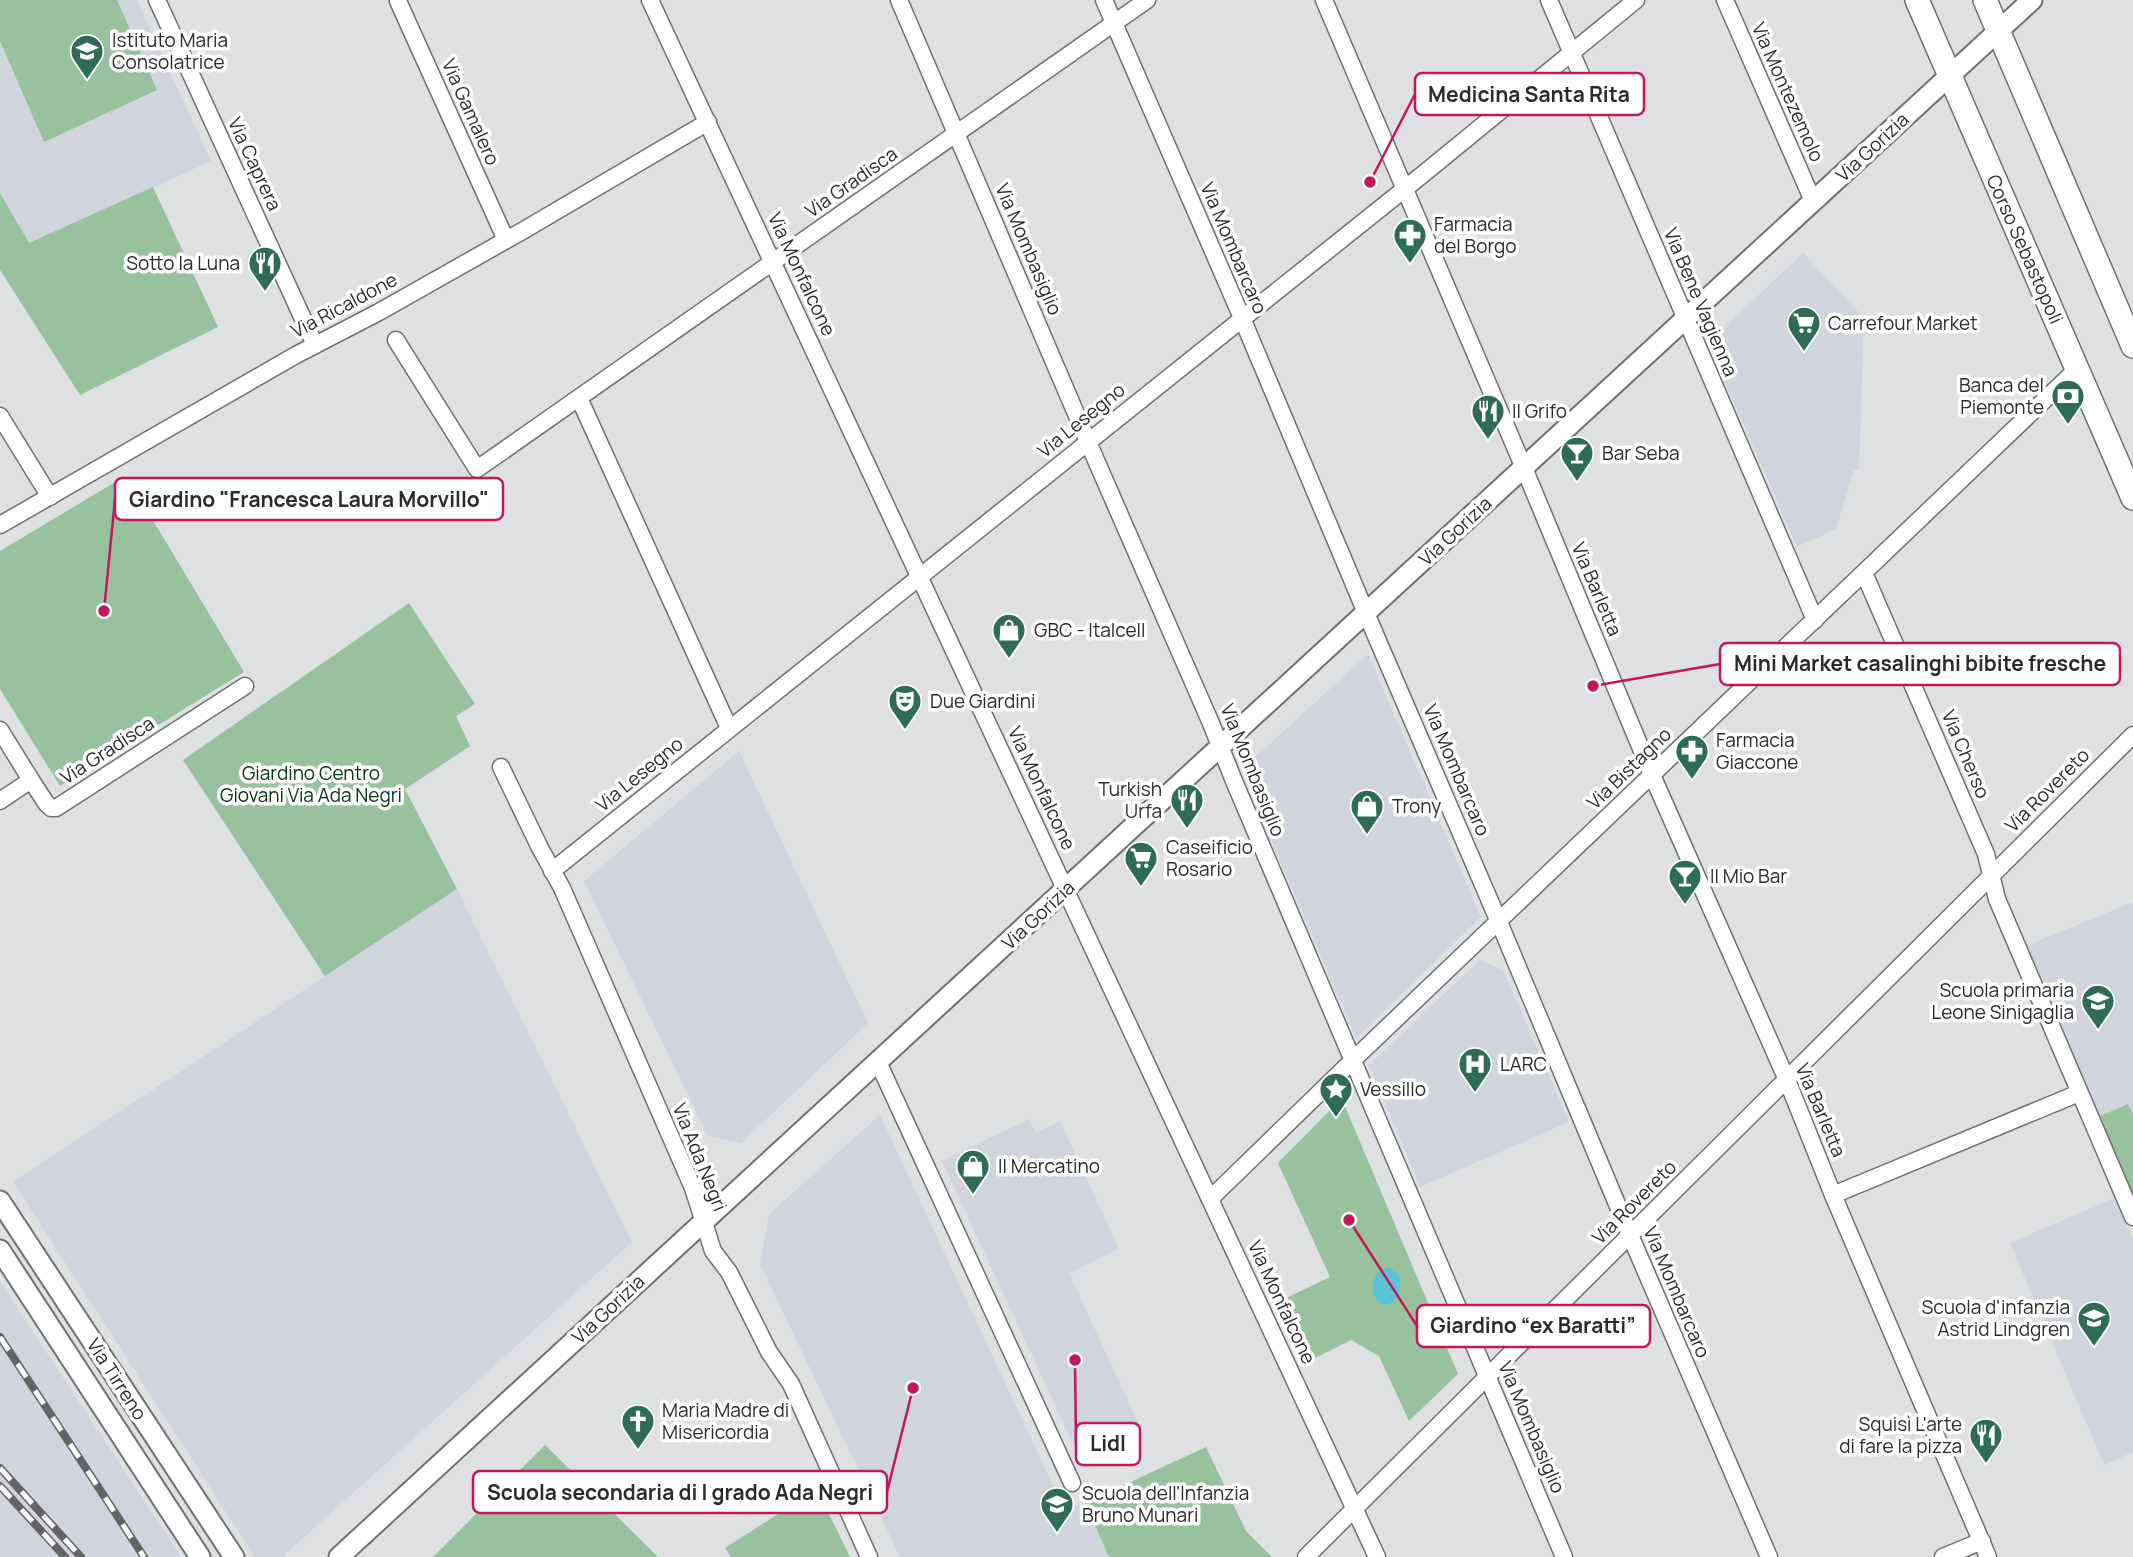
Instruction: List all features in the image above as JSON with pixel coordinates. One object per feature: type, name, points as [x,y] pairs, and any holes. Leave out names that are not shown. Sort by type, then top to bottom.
[{"type":"main road","name":"Corso Sebastopoli","points":[[1917,0],[2133,498]]},
{"type":"main road","points":[[1985,0],[2133,346]]},
{"type":"street","name":"Via Caprera","points":[[157,0],[315,345]]},
{"type":"street","name":"Via Monfalcone","points":[[650,0],[1377,1557]]},
{"type":"street","name":"Via Mombasiglio","points":[[899,0],[1221,746],[1564,1557]]},
{"type":"street","name":"Via Mombarcaro","points":[[1104,0],[1769,1557]]},
{"type":"street","name":"Via Gradisca","points":[[396,340],[477,469],[1147,0]]},
{"type":"street","name":"Via Barletta","points":[[1324,0],[1652,775],[1787,1080],[1833,1195],[1988,1557]]},
{"type":"street","name":"Via Bene Vagienna","points":[[1549,0],[1815,620]]},
{"type":"street","name":"Via Lesegno","points":[[552,871],[1404,190],[1636,0]]},
{"type":"street","name":"Via Montezemolo","points":[[1725,0],[1813,201]]},
{"type":"street","name":"Via Gorizia","points":[[339,1557],[2032,0]]},
{"type":"street","name":"Via Gamalero","points":[[398,1],[506,240]]},
{"type":"street","name":"Via Ricaldone","points":[[0,525],[315,345],[506,240],[708,122]]},
{"type":"street","name":"Via Bistagno","points":[[1210,1199],[2077,369]]},
{"type":"street","points":[[579,398],[729,728]]},
{"type":"street","points":[[0,416],[50,497]]},
{"type":"street","name":"Via Cherso","points":[[1864,573],[1986,854],[1991,876]]},
{"type":"street","name":"Via Gradisca","points":[[0,801],[31,780],[46,803],[51,808],[56,808],[246,686]]},
{"type":"street","points":[[0,730],[31,780]]},
{"type":"street","name":"Via Rovereto","points":[[1306,1557],[2133,734]]},
{"type":"street","name":"Via Ada Negri","points":[[501,768],[562,888],[693,1188],[713,1251],[729,1272],[769,1352],[791,1384],[869,1557]]},
{"type":"street","points":[[1991,876],[1997,899],[2133,1217]]},
{"type":"street","points":[[878,1062],[1072,1483]]},
{"type":"street","points":[[1833,1195],[2079,1093]]},
{"type":"street","name":"Via Tirreno","points":[[0,1201],[234,1557]]},
{"type":"street","name":"Via Tirreno","points":[[0,1250],[200,1557]]},
{"type":"street","points":[[1943,1557],[1982,1541]]},
{"type":"shaded area","name":"Istituto Maria Consolatrice","points":[[0,0],[137,0],[211,161],[29,244],[0,198]]},
{"type":"shaded area","points":[[1803,253],[1864,318],[1859,470],[1854,470],[1836,529],[1797,547],[1708,343]]},
{"type":"shaded area","name":"Trony","points":[[1368,654],[1481,917],[1356,1038],[1241,770]]},
{"type":"shaded area","points":[[739,751],[868,1023],[741,1143],[708,1136],[584,881]]},
{"type":"shaded area","points":[[457,889],[632,1242],[282,1557],[255,1557],[13,1182]]},
{"type":"shaded area","name":"Scuola primaria Leone Sinigaglia","points":[[2133,902],[2133,1198],[2026,946]]},
{"type":"shaded area","points":[[1480,960],[1503,970],[1569,1122],[1420,1187],[1369,1065]]},
{"type":"shaded area","points":[[880,1115],[1065,1511],[1085,1503],[1109,1557],[900,1557],[760,1264],[769,1214]]},
{"type":"shaded area","points":[[1029,1119],[1036,1133],[1060,1121],[1119,1249],[1069,1273],[1141,1429],[1079,1457],[942,1161]]},
{"type":"shaded area","name":"Scuola d'infanzia Astrid Lindgren","points":[[2115,1198],[2133,1240],[2133,1452],[2104,1465],[2010,1243]]},
{"type":"shaded area","points":[[0,1282],[181,1557],[0,1557]]},
{"type":"green space","points":[[0,0],[117,0],[157,90],[44,142],[0,41]]},
{"type":"green space","points":[[153,187],[218,327],[80,395],[0,270],[0,193],[29,243]]},
{"type":"green space","points":[[122,478],[130,482],[244,672],[60,786],[0,689],[0,551]]},
{"type":"green space","name":"Giardino Centro Giovani Via Ada Negri","points":[[409,603],[475,704],[456,716],[470,746],[405,789],[457,889],[325,976],[183,760]]},
{"type":"green space","points":[[1336,1104],[1344,1104],[1458,1374],[1409,1421],[1379,1356],[1351,1340],[1311,1360],[1282,1300],[1330,1277],[1278,1163]]},
{"type":"green space","points":[[2128,1104],[2133,1114],[2133,1198],[2098,1117]]},
{"type":"green space","points":[[545,1445],[658,1557],[433,1557]]},
{"type":"green space","points":[[1206,1447],[1246,1531],[1272,1557],[1109,1557],[1085,1503]]},
{"type":"green space","points":[[817,1489],[850,1557],[731,1557],[725,1548]]},
{"type":"water","points":[[1388,1267],[1399,1275],[1400,1285],[1396,1298],[1383,1305],[1374,1296],[1373,1284],[1378,1274]]},
{"type":"railway","points":[[0,1337],[144,1557]]},
{"type":"railway","points":[[0,1468],[81,1557]]},
{"type":"railway","points":[[0,1486],[65,1557]]},
{"type":"place","name":"Istituto Maria Consolatrice","points":[[87,81]]},
{"type":"place","name":"Medicina Santa Rita","points":[[1370,182]]},
{"type":"place","name":"Farmacia del Borgo","points":[[1410,265]]},
{"type":"place","name":"Sotto la Luna","points":[[265,293]]},
{"type":"place","name":"Carrefour Market","points":[[1804,353]]},
{"type":"place","name":"Banca del Piemonte","points":[[2068,426]]},
{"type":"place","name":"Il Grifo","points":[[1488,441]]},
{"type":"place","name":"Bar Seba","points":[[1577,483]]},
{"type":"place","name":"Giardino \"Francesca Laura Morvillo\"","points":[[104,611]]},
{"type":"place","name":"GBC - Italcell","points":[[1009,660]]},
{"type":"place","name":"Mini Market casalinghi bibite fresche","points":[[1593,686]]},
{"type":"place","name":"Due Giardini","points":[[905,731]]},
{"type":"place","name":"Farmacia Giaccone","points":[[1692,781]]},
{"type":"place","name":"Turkish Urfa","points":[[1187,830]]},
{"type":"place","name":"Trony","points":[[1367,836]]},
{"type":"place","name":"Caseificio Rosario","points":[[1141,888]]},
{"type":"place","name":"Il Mio Bar","points":[[1685,906]]},
{"type":"place","name":"Scuola primaria Leone Sinigaglia","points":[[2098,1031]]},
{"type":"place","name":"LARC","points":[[1475,1094]]},
{"type":"place","name":"Vessillo","points":[[1336,1119]]},
{"type":"place","name":"Il Mercatino","points":[[973,1196]]},
{"type":"place","name":"Giardino “ex Baratti”","points":[[1349,1220]]},
{"type":"place","name":"Scuola d'infanzia Astrid Lindgren","points":[[2094,1348]]},
{"type":"place","name":"Lidl","points":[[1075,1360]]},
{"type":"place","name":"Scuola secondaria di I grado Ada Negri","points":[[913,1388]]},
{"type":"place","name":"Maria Madre di Misericordia","points":[[638,1451]]},
{"type":"place","name":"Squisì L'arte di fare la pizza","points":[[1986,1465]]},
{"type":"place","name":"Scuola dell'Infanzia Bruno Munari","points":[[1057,1534]]}]
